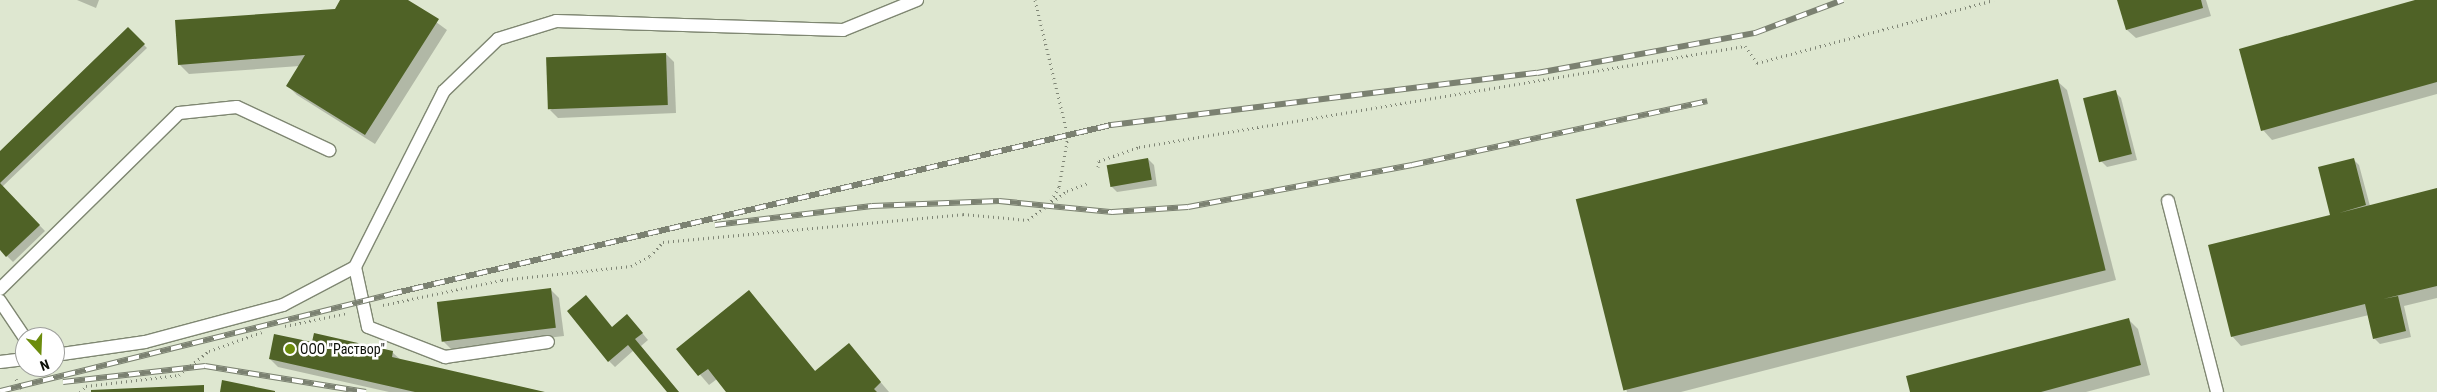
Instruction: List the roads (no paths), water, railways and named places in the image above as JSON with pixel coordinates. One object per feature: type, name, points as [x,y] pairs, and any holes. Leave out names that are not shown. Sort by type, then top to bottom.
[{"type":"lane","points":[[65,354],[145,342],[283,305],[355,267],[444,91],[498,39],[556,22],[843,30],[917,0]]},
{"type":"lane","points":[[0,289],[179,113],[237,106],[329,150]]},
{"type":"lane","points":[[2168,201],[2217,392]]},
{"type":"lane","points":[[355,267],[368,327],[445,357],[548,342]]},
{"type":"lane","points":[[0,301],[18,327]]},
{"type":"lane","points":[[0,362],[15,360]]},
{"type":"railway","points":[[0,391],[391,294],[1111,125],[1537,73],[1755,33],[1843,0]]},
{"type":"railway","points":[[715,225],[872,206],[999,201],[1112,212],[1188,207],[1412,165],[1707,101]]},
{"type":"railway","points":[[63,382],[205,366],[366,392]]},
{"type":"place","name":"ООО \"Раствор\"","points":[[290,349]]}]
